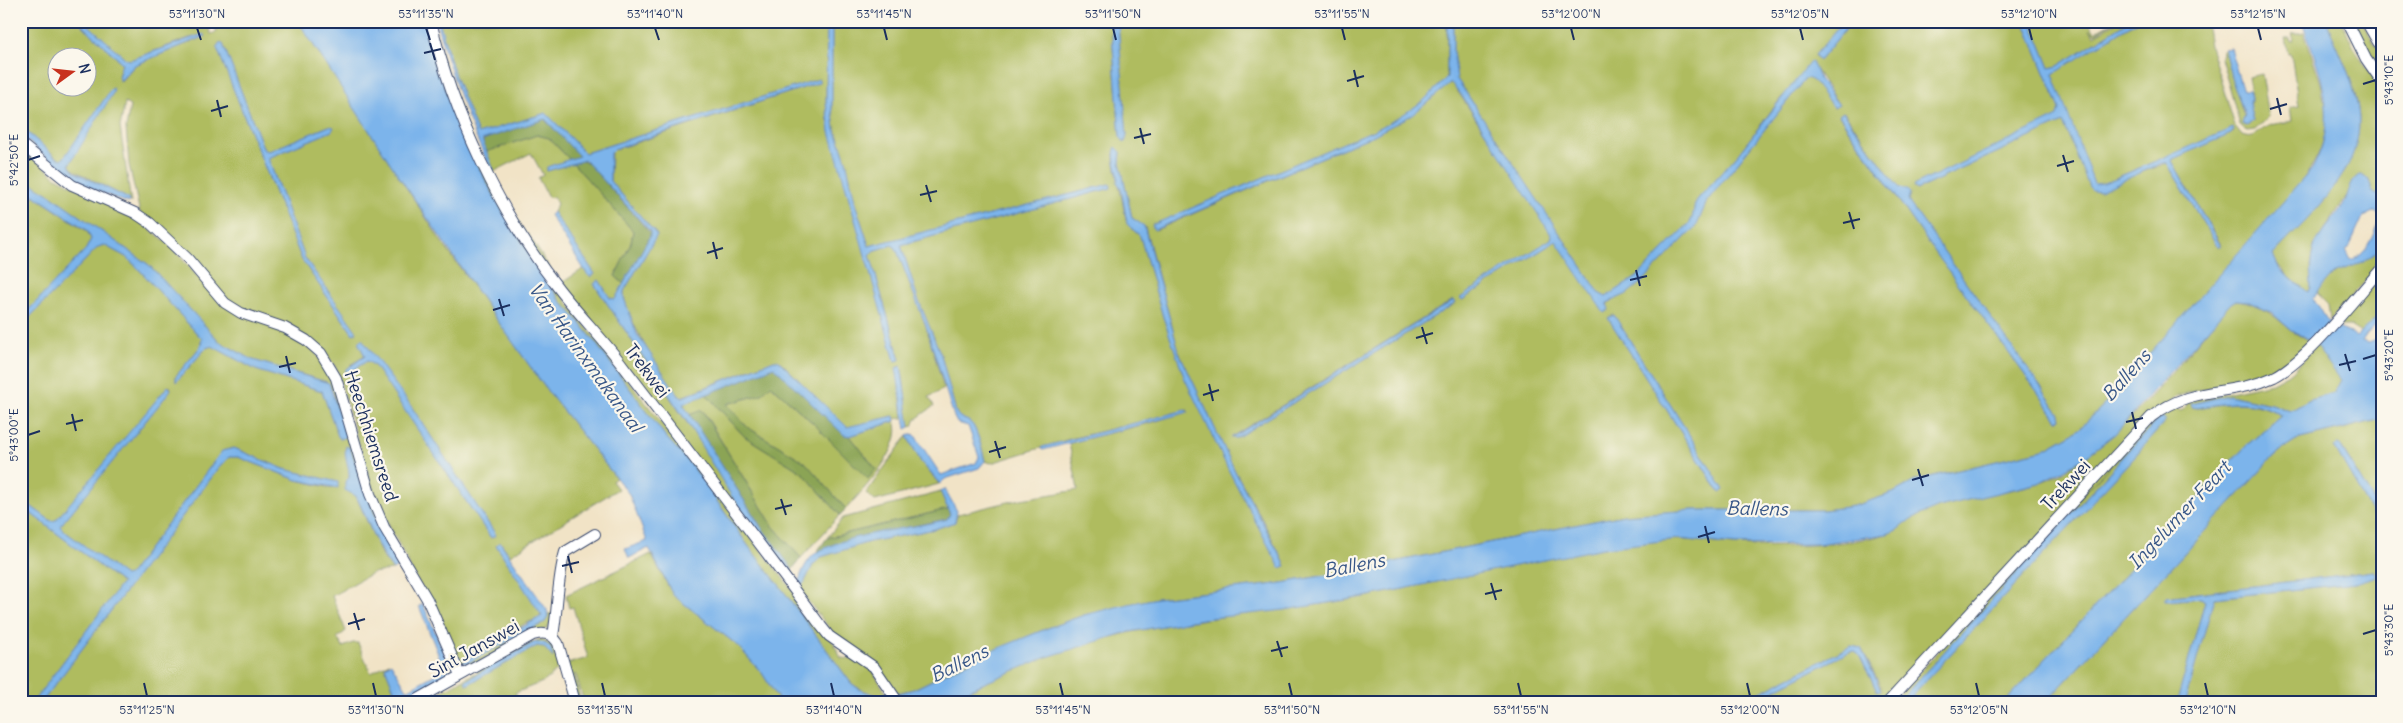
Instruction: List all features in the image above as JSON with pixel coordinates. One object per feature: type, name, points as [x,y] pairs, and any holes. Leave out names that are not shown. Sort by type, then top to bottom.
[{"type":"highway","points":[[2371,21],[2382,40]]},
{"type":"street","name":"Trekwei","points":[[431,21],[454,96],[476,149],[505,206],[550,278],[618,359],[821,626],[838,642],[868,662],[887,683],[898,702]]},
{"type":"street","points":[[2346,21],[2366,58],[2382,82]]},
{"type":"street","name":"Heechhiemsreed","points":[[21,144],[72,186],[135,213],[150,223],[188,259],[225,304],[241,313],[285,328],[313,346],[326,359],[336,378],[370,494],[384,527],[427,599],[460,675]]},
{"type":"street","name":"Trekwei","points":[[1888,702],[2151,417],[2168,405],[2188,396],[2255,383],[2274,377],[2306,352],[2382,268]]},
{"type":"street","points":[[575,702],[558,643],[553,636],[559,575],[565,552],[595,534]]},
{"type":"street","name":"Sint Janswei","points":[[413,702],[533,635],[544,633],[553,636]]},
{"type":"green space","points":[[21,21],[78,21],[122,63],[118,77],[121,81],[135,65],[205,36],[189,38],[130,60],[126,59],[84,21],[206,21],[211,34],[217,32],[213,21],[298,21],[441,241],[549,393],[616,478],[612,481],[618,489],[510,555],[500,542],[496,545],[541,612],[540,618],[526,623],[463,662],[455,658],[375,496],[336,368],[323,349],[232,303],[140,213],[129,165],[126,128],[130,106],[125,103],[120,127],[131,203],[125,197],[70,168],[70,162],[114,89],[63,159],[57,158],[21,127]],"holes":[[[223,44],[264,150],[269,151],[329,126],[332,131],[268,158],[305,258],[356,332],[353,334],[302,260],[217,48]],[[361,339],[409,403],[496,535],[491,538],[374,365],[367,361],[350,365],[365,356],[358,342]]]},
{"type":"green space","points":[[424,21],[429,21],[473,147],[567,302],[833,642],[841,658],[862,660],[869,665],[888,696],[868,692],[851,683],[749,547],[693,467],[666,437],[582,325],[560,300],[504,214],[467,146],[431,48]]},
{"type":"green space","points":[[439,21],[827,21],[826,103],[828,120],[895,361],[900,359],[870,255],[873,251],[892,245],[896,248],[926,326],[944,389],[929,397],[934,406],[916,419],[913,426],[910,427],[901,367],[897,367],[903,418],[894,419],[893,416],[847,428],[782,363],[774,360],[681,397],[655,363],[629,314],[624,291],[657,235],[610,181],[611,151],[815,84],[819,82],[819,79],[585,153],[546,113],[478,134],[455,76]]},
{"type":"green space","points":[[832,21],[1111,21],[1120,137],[1127,136],[1117,21],[1447,21],[1447,78],[1422,102],[1396,120],[1381,127],[1153,225],[1156,230],[1374,135],[1426,104],[1444,87],[1452,83],[1552,236],[1551,239],[1462,300],[1556,241],[1607,304],[1643,281],[1697,225],[1707,201],[1806,78],[1812,79],[1834,108],[1839,105],[1815,69],[1781,98],[1739,153],[1697,200],[1689,224],[1637,277],[1606,297],[1600,294],[1457,79],[1453,52],[1453,21],[1844,21],[1815,55],[1819,61],[1852,21],[2024,21],[2060,109],[2058,117],[1913,186],[1916,190],[2063,122],[2089,187],[2092,190],[2167,163],[2217,246],[2221,245],[2172,161],[2234,132],[2233,128],[2104,183],[2094,184],[2053,80],[2053,73],[2137,21],[2206,21],[2210,46],[2235,126],[2242,135],[2254,136],[2270,125],[2292,121],[2290,108],[2299,106],[2291,54],[2288,54],[2285,38],[2290,38],[2291,41],[2294,40],[2292,34],[2304,32],[2321,83],[2327,114],[2321,148],[2310,169],[2295,190],[2105,404],[2077,431],[2043,450],[1917,480],[1893,493],[1854,506],[1824,510],[1694,510],[1624,515],[1350,571],[1276,584],[1157,598],[1084,615],[1048,628],[971,661],[914,689],[897,693],[837,638],[797,587],[796,583],[804,583],[813,565],[821,557],[869,542],[935,529],[955,522],[958,514],[1021,499],[1078,490],[1069,443],[1154,422],[1188,410],[1070,439],[991,463],[985,461],[980,441],[973,426],[956,412],[941,355],[918,299],[901,245],[1111,188],[1110,184],[869,246],[856,206],[846,160],[835,128],[832,108]],"holes":[[[1844,112],[1896,184],[1910,193],[1908,200],[1910,204],[2060,414],[2061,419],[2058,420],[1940,259],[1839,116]],[[1121,152],[1120,162],[1132,218],[1145,227],[1179,352],[1235,471],[1286,566],[1280,567],[1216,442],[1163,317],[1140,236],[1129,226],[1126,220],[1114,153]],[[1453,300],[1456,303],[1236,438],[1231,437]],[[1614,315],[1724,490],[1719,492],[1608,318]]]},
{"type":"green space","points":[[2031,21],[2088,21],[2095,32],[2115,21],[2095,34],[2090,29],[2094,36],[2118,21],[2129,21],[2058,66],[2050,68]]},
{"type":"green space","points":[[2326,21],[2342,21],[2353,46],[2382,90],[2382,198],[2373,193],[2369,180],[2361,174],[2314,246],[2310,266],[2311,288],[2306,293],[2283,271],[2273,255],[2315,210],[2341,175],[2351,157],[2357,138],[2359,119],[2358,106],[2351,81]]},
{"type":"green space","points":[[2351,21],[2361,21],[2382,55],[2382,75],[2370,58]]},
{"type":"green space","points":[[2224,49],[2247,126],[2253,121],[2249,105],[2252,99],[2248,77],[2262,74],[2269,117],[2255,130],[2247,131],[2240,125],[2221,58],[2222,50]]},
{"type":"green space","points":[[544,119],[579,154],[578,157],[570,160],[549,138],[537,135],[486,152],[482,143],[485,139]]},
{"type":"green space","points":[[537,135],[549,138],[570,160],[547,167],[547,171],[573,163],[633,231],[631,243],[615,276],[624,284],[615,299],[610,298],[599,280],[594,284],[787,572],[791,574],[786,574],[559,286],[526,236],[528,234],[560,284],[583,269],[590,277],[595,274],[553,212],[557,204],[554,198],[548,197],[538,178],[543,175],[531,153],[493,172],[486,152]]},
{"type":"green space","points":[[21,147],[56,177],[131,215],[168,243],[221,303],[277,328],[314,351],[331,372],[344,416],[405,568],[401,574],[363,490],[349,446],[345,449],[350,471],[349,478],[345,482],[356,496],[382,556],[393,570],[372,573],[332,596],[346,631],[337,638],[343,647],[358,643],[371,673],[389,663],[385,667],[395,692],[394,702],[42,702],[229,457],[238,457],[297,480],[331,488],[338,482],[284,469],[234,448],[222,451],[129,575],[125,576],[60,526],[167,395],[171,389],[170,386],[56,521],[51,521],[21,499],[21,326],[98,247],[104,245],[126,257],[202,339],[200,347],[176,376],[176,382],[206,348],[212,346],[256,370],[322,391],[338,436],[338,422],[334,392],[327,382],[253,360],[220,342],[149,265],[49,194],[21,177]]},
{"type":"green space","points":[[580,160],[588,163],[651,234],[624,284],[615,276],[631,243],[633,231],[573,163]]},
{"type":"green space","points":[[21,187],[87,231],[91,239],[86,249],[21,318]]},
{"type":"green space","points":[[2382,248],[2382,263],[2330,320],[2328,305],[2315,292],[2339,269],[2346,268],[2373,255]]},
{"type":"green space","points":[[2382,273],[2382,312],[2361,333],[2350,326],[2337,326]]},
{"type":"green space","points":[[2236,300],[2259,307],[2295,333],[2312,341],[2289,364],[2268,375],[2202,389],[2176,397],[1884,702],[1751,702],[1854,651],[1859,655],[1877,691],[1881,687],[1864,653],[1861,648],[1851,646],[1741,702],[947,702],[1023,666],[1103,639],[1157,627],[1364,597],[1514,564],[1590,550],[1666,540],[1693,540],[1736,545],[1788,546],[1824,544],[1881,536],[1912,518],[1931,510],[1977,497],[2036,484],[2059,474],[2084,458],[2129,419],[2172,373],[2231,302]]},
{"type":"green space","points":[[2317,345],[2342,380],[2334,393],[2310,400],[2290,411],[2271,404],[2229,395],[2191,404],[2192,407],[2197,408],[2240,403],[2251,404],[2272,410],[2281,416],[2247,445],[2005,702],[1906,702],[2133,458],[2165,422],[2160,417],[1898,702],[1892,702],[2140,433],[2163,412],[2176,407],[2180,411],[2185,409],[2188,401],[2272,383],[2292,372]]},
{"type":"green space","points":[[774,367],[850,436],[876,469],[868,479],[813,423],[771,385],[762,394],[727,404],[747,427],[805,462],[846,509],[840,515],[803,473],[744,436],[706,394]]},
{"type":"green space","points":[[771,385],[813,423],[876,469],[850,436],[895,421],[897,431],[889,455],[881,468],[846,509],[805,462],[747,427],[727,404],[762,394]]},
{"type":"green space","points":[[706,394],[744,436],[803,473],[840,515],[801,558],[773,526],[703,411],[689,415],[683,403]]},
{"type":"green space","points":[[702,410],[773,526],[801,558],[792,570],[761,527],[689,415]]},
{"type":"green space","points":[[2382,419],[2382,515],[2340,445],[2334,447],[2382,530],[2382,702],[2185,702],[2214,598],[2355,583],[2374,571],[2166,597],[2166,601],[2201,598],[2205,601],[2177,702],[2046,702],[2279,451],[2296,440]]},
{"type":"green space","points":[[907,436],[921,462],[939,484],[875,501],[866,493]]},
{"type":"green space","points":[[941,492],[948,509],[827,538],[843,518]]},
{"type":"green space","points":[[21,506],[122,583],[33,702],[21,702]]},
{"type":"green space","points":[[948,509],[950,515],[947,519],[862,537],[816,553],[827,538]]},
{"type":"green space","points":[[651,554],[673,595],[737,645],[762,673],[780,702],[584,702],[576,675],[574,674],[581,702],[578,702],[567,664],[588,658],[573,607],[569,608],[566,595]]},
{"type":"green space","points":[[554,613],[548,628],[470,666],[466,664],[545,622],[548,614]]},
{"type":"green space","points":[[542,639],[554,647],[560,668],[545,681],[515,693],[520,702],[422,702],[532,642]]},
{"type":"water","points":[[78,21],[84,21],[126,59],[130,60],[203,34],[205,36],[135,65],[120,81],[118,77],[122,63]]},
{"type":"water","name":"Van Harinxmakanaal","points":[[298,21],[424,21],[431,48],[467,146],[504,214],[560,300],[582,325],[666,437],[693,467],[749,547],[851,683],[859,689],[878,696],[888,696],[914,689],[989,652],[1048,628],[1084,615],[1128,604],[1157,598],[1276,584],[1350,571],[1624,515],[1694,510],[1824,510],[1854,506],[1893,493],[1917,480],[2043,450],[2077,431],[2105,404],[2312,169],[2321,150],[2325,131],[2325,95],[2321,77],[2302,21],[2326,21],[2347,69],[2355,94],[2359,119],[2357,139],[2351,158],[2342,176],[2329,194],[2273,255],[2280,270],[2308,292],[2311,288],[2311,259],[2313,250],[2343,205],[2353,181],[2359,175],[2363,175],[2369,181],[2373,193],[2382,198],[2382,248],[2362,263],[2335,272],[2312,298],[2331,324],[2356,337],[2382,312],[2382,318],[2362,341],[2368,343],[2382,337],[2382,419],[2296,440],[2279,451],[2046,702],[2005,702],[2247,445],[2281,416],[2262,406],[2251,404],[2230,403],[2197,408],[2192,407],[2191,404],[2229,395],[2271,404],[2290,411],[2310,400],[2334,393],[2341,380],[2312,341],[2292,331],[2272,313],[2247,301],[2236,300],[2231,303],[2115,434],[2081,460],[2039,483],[1939,507],[1911,519],[1897,530],[1887,534],[1818,544],[1735,545],[1678,539],[1603,548],[1364,597],[1285,610],[1202,619],[1124,633],[1047,657],[975,687],[947,702],[780,702],[762,673],[737,645],[673,595],[649,548],[629,558],[625,549],[647,541],[629,494],[549,393],[394,169]],"holes":[[[2375,211],[2379,214],[2375,234],[2367,248],[2357,258],[2351,260],[2346,250],[2349,248],[2363,217]]]},
{"type":"water","points":[[436,21],[439,21],[455,76],[478,134],[546,113],[585,153],[819,79],[819,82],[815,84],[614,149],[610,153],[610,181],[657,235],[624,291],[624,298],[637,334],[679,396],[683,397],[778,360],[847,427],[894,416],[895,421],[850,436],[844,435],[774,367],[683,404],[761,527],[792,570],[788,572],[732,497],[687,422],[594,284],[599,280],[610,298],[615,299],[650,236],[650,231],[585,160],[547,171],[547,167],[579,156],[545,119],[482,140],[494,170],[491,170],[460,97]]},
{"type":"water","points":[[827,21],[832,21],[832,108],[835,128],[846,160],[856,206],[869,246],[1110,184],[1111,188],[901,245],[918,299],[941,355],[956,412],[973,426],[980,441],[985,461],[979,468],[945,479],[940,484],[921,462],[907,436],[914,434],[941,475],[976,463],[979,457],[968,426],[957,423],[954,417],[926,326],[896,248],[892,245],[873,251],[870,255],[900,360],[895,361],[830,132],[826,103]]},
{"type":"water","points":[[1111,21],[1118,22],[1127,136],[1125,143],[1120,137]]},
{"type":"water","points":[[1447,21],[1453,21],[1453,52],[1457,79],[1600,294],[1606,297],[1637,277],[1689,224],[1697,200],[1739,153],[1810,62],[1812,61],[1819,79],[1839,105],[1834,108],[1812,80],[1806,78],[1707,201],[1697,225],[1643,281],[1627,294],[1607,303],[1609,310],[1604,313],[1556,241],[1462,300],[1460,298],[1551,239],[1552,236],[1460,93],[1451,83],[1412,115],[1374,135],[1154,230],[1152,225],[1381,127],[1422,102],[1447,78]]},
{"type":"water","points":[[1844,21],[1852,21],[1819,61],[1815,55]]},
{"type":"water","points":[[2024,21],[2031,21],[2050,68],[2058,66],[2129,21],[2137,21],[2053,74],[2094,184],[2104,183],[2233,128],[2234,130],[2231,134],[2172,161],[2221,246],[2217,246],[2167,163],[2162,163],[2100,191],[2092,190],[2089,187],[2063,122],[1916,190],[1913,186],[2058,116],[2060,109]]},
{"type":"water","points":[[219,43],[223,44],[264,150],[269,151],[329,126],[334,127],[332,131],[268,158],[305,258],[357,332],[353,334],[302,260],[217,48]]},
{"type":"water","points":[[2230,48],[2243,91],[2250,91],[2252,99],[2249,103],[2253,121],[2247,126],[2242,124],[2245,114],[2232,81],[2224,49]]},
{"type":"water","points":[[112,88],[114,89],[113,93],[69,165],[75,172],[125,197],[129,200],[128,203],[82,185],[69,177],[21,135],[21,127],[57,158],[63,159]]},
{"type":"water","points":[[1843,112],[1896,184],[1910,193],[1908,200],[1910,204],[2060,414],[2061,419],[2058,420],[1940,259],[1839,115]]},
{"type":"water","points":[[1116,147],[1121,152],[1120,162],[1132,218],[1144,226],[1179,352],[1235,471],[1286,566],[1280,568],[1230,473],[1184,377],[1163,317],[1140,236],[1127,224],[1121,188],[1117,182],[1118,174],[1114,156]]},
{"type":"water","points":[[21,177],[49,194],[149,265],[220,342],[253,360],[329,383],[346,437],[340,439],[338,436],[322,391],[256,370],[212,346],[206,348],[176,382],[176,376],[200,347],[202,339],[137,267],[126,257],[104,245],[98,247],[21,326],[21,318],[86,249],[91,239],[87,230],[21,187]]},
{"type":"water","points":[[553,212],[595,274],[590,277],[587,274],[550,215]]},
{"type":"water","points":[[1454,300],[1456,303],[1236,438],[1231,438]]},
{"type":"water","points":[[1614,315],[1724,490],[1720,493],[1608,318]]},
{"type":"water","points":[[362,339],[409,403],[496,535],[491,538],[374,365],[367,361],[350,372],[346,372],[345,370],[365,356],[358,342]]},
{"type":"water","points":[[901,366],[910,427],[906,429],[896,368]]},
{"type":"water","points":[[168,386],[171,389],[167,395],[60,526],[125,576],[129,575],[222,451],[234,448],[284,469],[338,482],[338,488],[297,480],[238,457],[229,457],[42,702],[33,702],[122,583],[21,506],[21,499],[51,521],[56,520]]},
{"type":"water","points":[[1185,410],[1189,412],[1041,449],[1042,447]]},
{"type":"water","points":[[2160,417],[2165,419],[2165,422],[2133,458],[1906,702],[1898,702]]},
{"type":"water","points":[[2339,444],[2382,515],[2382,530],[2334,447]]},
{"type":"water","points":[[346,446],[350,448],[378,523],[399,566],[393,570],[377,543],[356,496],[345,490],[345,482],[349,478],[345,454]]},
{"type":"water","points":[[945,489],[957,511],[955,522],[935,529],[869,542],[821,557],[813,565],[804,583],[802,585],[799,583],[803,570],[810,558],[830,546],[862,536],[947,519],[950,514],[940,491]]},
{"type":"water","points":[[500,542],[547,610],[548,617],[545,622],[466,664],[463,662],[473,655],[542,616],[496,545]]},
{"type":"water","points":[[2374,571],[2377,574],[2375,577],[2355,583],[2214,598],[2185,702],[2177,702],[2205,601],[2201,598],[2166,601],[2164,600],[2166,597]]},
{"type":"water","points":[[423,604],[450,666],[449,674],[404,702],[394,702],[395,692],[385,667],[391,663],[407,690],[444,669],[419,606]]},
{"type":"water","points":[[535,642],[548,646],[552,651],[553,658],[544,647],[537,646],[467,685],[465,681]]},
{"type":"water","points":[[1851,646],[1861,648],[1881,690],[1877,691],[1859,655],[1854,651],[1751,702],[1741,702]]},
{"type":"water label","name":"Ballens","points":[[2126,375]]},
{"type":"water label","name":"Ballens","points":[[1757,508]]},
{"type":"water label","name":"Ingelumer Feart","points":[[2179,515]]},
{"type":"water label","name":"Ballens","points":[[1354,565]]},
{"type":"water label","name":"Ballens","points":[[959,663]]}]
